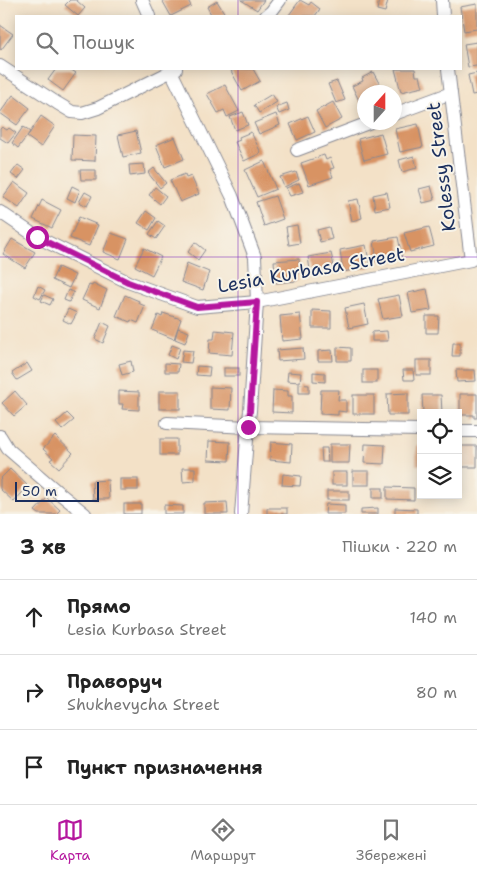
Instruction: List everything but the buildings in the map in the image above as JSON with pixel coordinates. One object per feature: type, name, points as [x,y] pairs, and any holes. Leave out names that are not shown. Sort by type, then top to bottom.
[{"type":"street","points":[[142,0],[149,15]]},
{"type":"street","points":[[267,15],[280,0]]},
{"type":"street","points":[[442,0],[443,15]]},
{"type":"street","points":[[0,66],[57,104],[72,112],[82,113],[98,108],[172,70],[232,196],[255,257],[257,302],[241,514]]},
{"type":"street","name":"Kolessy Street","points":[[448,70],[471,260]]},
{"type":"street","points":[[402,111],[451,93]]},
{"type":"street","points":[[297,150],[357,127]]},
{"type":"street","name":"Lesia Kurbasa Street","points":[[0,212],[37,237],[128,282],[197,307],[257,302],[471,260]]},
{"type":"street","points":[[167,423],[248,427],[417,430]]},
{"type":"street","points":[[462,431],[477,432]]},
{"type":"street","points":[[0,436],[8,449],[85,514]]},
{"type":"route","points":[[37,237],[128,282],[197,307],[257,302],[248,427]]}]
